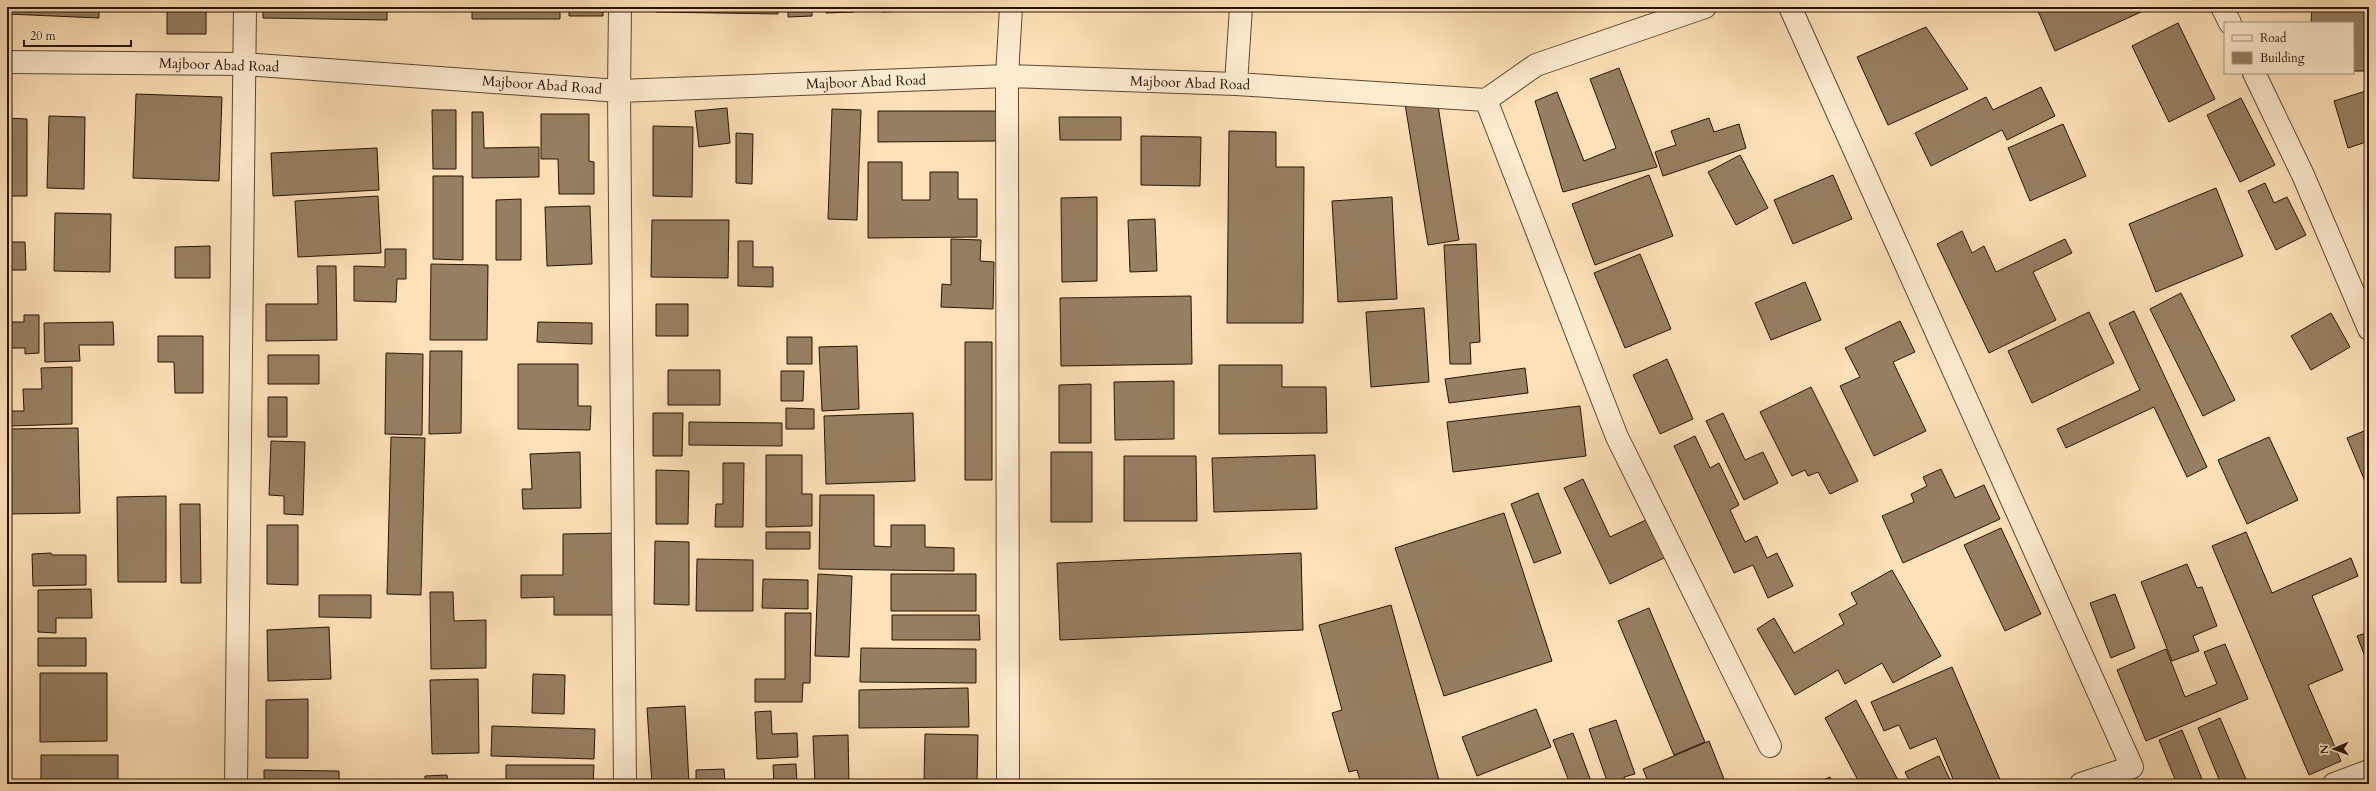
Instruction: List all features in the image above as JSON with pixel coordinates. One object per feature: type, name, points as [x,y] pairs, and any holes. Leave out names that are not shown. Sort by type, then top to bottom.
[{"type":"street","points":[[236,784],[245,7]]},
{"type":"street","points":[[620,7],[619,90],[625,784]]},
{"type":"street","points":[[1008,784],[1008,76],[1011,7]]},
{"type":"street","points":[[1236,84],[1241,7]]},
{"type":"street","points":[[1705,7],[1536,65],[1486,100],[1617,437],[1770,746]]},
{"type":"street","points":[[1790,7],[2136,775],[2081,784]]},
{"type":"street","points":[[2222,7],[2230,22]]},
{"type":"street","name":"Majboor Abad Road","points":[[7,62],[244,64],[619,90],[1008,76],[1236,84],[1486,100]]},
{"type":"street","points":[[2254,74],[2303,175],[2369,329]]},
{"type":"street","points":[[2334,784],[2368,776]]},
{"type":"building","points":[[7,7],[99,7],[99,18],[7,14]]},
{"type":"building","points":[[167,7],[206,7],[206,34],[167,34]]},
{"type":"building","points":[[263,7],[387,7],[387,20],[263,18]]},
{"type":"building","points":[[472,7],[560,7],[560,19],[472,19]]},
{"type":"building","points":[[569,7],[603,7],[603,16],[569,16]]},
{"type":"building","points":[[656,7],[778,7],[778,14],[656,12]]},
{"type":"building","points":[[788,7],[812,7],[812,16],[788,17]]},
{"type":"building","points":[[826,7],[854,7],[854,12],[826,13]]},
{"type":"building","points":[[882,7],[931,7],[931,10],[882,12]]},
{"type":"building","points":[[964,7],[1005,7],[1005,8],[964,10]]},
{"type":"building","points":[[2047,7],[2152,7],[2055,51],[2038,11]]},
{"type":"building","points":[[2312,7],[2369,7],[2369,71],[2354,71],[2354,22],[2311,22]]},
{"type":"building","points":[[2178,23],[2215,99],[2169,122],[2132,46]]},
{"type":"building","points":[[1926,27],[1968,89],[1888,125],[1857,57]]},
{"type":"building","points":[[1619,68],[1657,167],[1563,192],[1535,101],[1557,92],[1584,161],[1616,148],[1590,79]]},
{"type":"building","points":[[2041,87],[2055,116],[2007,140],[2002,130],[1931,166],[1915,133],[1986,97],[1993,110]]},
{"type":"building","points":[[2369,90],[2369,141],[2348,148],[2334,101]]},
{"type":"building","points":[[136,94],[222,97],[219,181],[133,178]]},
{"type":"building","points":[[2241,98],[2275,165],[2240,182],[2207,115]]},
{"type":"building","points":[[1437,99],[1459,240],[1428,245],[1405,104]]},
{"type":"building","points":[[727,108],[730,143],[699,147],[695,111]]},
{"type":"building","points":[[832,109],[861,110],[857,220],[828,219]]},
{"type":"building","points":[[432,110],[456,110],[456,169],[433,169]]},
{"type":"building","points":[[878,111],[996,111],[997,141],[878,142]]},
{"type":"building","points":[[472,112],[483,112],[484,148],[539,147],[539,177],[472,178]]},
{"type":"building","points":[[541,114],[589,114],[589,161],[594,162],[594,194],[559,194],[558,159],[541,159]]},
{"type":"building","points":[[49,116],[85,117],[84,189],[47,188]]},
{"type":"building","points":[[1059,117],[1121,117],[1121,140],[1060,140]]},
{"type":"building","points":[[7,118],[27,119],[27,196],[7,196]]},
{"type":"building","points":[[1709,118],[1714,132],[1739,124],[1746,148],[1663,176],[1655,152],[1676,145],[1671,131]]},
{"type":"building","points":[[2063,124],[2086,176],[2030,201],[2008,148]]},
{"type":"building","points":[[653,126],[693,127],[692,197],[653,196]]},
{"type":"building","points":[[1229,131],[1276,132],[1276,167],[1304,167],[1303,323],[1227,323]]},
{"type":"building","points":[[736,133],[753,134],[752,184],[736,183]]},
{"type":"building","points":[[1141,136],[1201,137],[1200,186],[1141,185]]},
{"type":"building","points":[[377,148],[379,190],[273,196],[271,153]]},
{"type":"building","points":[[1740,155],[1768,208],[1736,225],[1708,172]]},
{"type":"building","points":[[868,162],[902,162],[902,200],[930,200],[930,172],[958,172],[958,199],[977,199],[977,237],[868,238]]},
{"type":"building","points":[[1649,175],[1673,236],[1595,265],[1572,204]]},
{"type":"building","points":[[1833,175],[1852,219],[1793,244],[1774,200]]},
{"type":"building","points":[[433,176],[463,176],[463,260],[433,259]]},
{"type":"building","points":[[2265,183],[2274,203],[2287,197],[2306,235],[2276,250],[2248,191]]},
{"type":"building","points":[[2216,188],[2243,256],[2156,292],[2129,224]]},
{"type":"building","points":[[378,196],[381,253],[298,257],[295,201]]},
{"type":"building","points":[[1097,197],[1097,281],[1062,282],[1061,198]]},
{"type":"building","points":[[1392,197],[1397,299],[1338,302],[1332,201]]},
{"type":"building","points":[[521,199],[521,260],[496,260],[496,200]]},
{"type":"building","points":[[590,206],[592,264],[547,266],[545,207]]},
{"type":"building","points":[[55,213],[111,214],[110,272],[54,271]]},
{"type":"building","points":[[1155,219],[1157,271],[1130,272],[1128,220]]},
{"type":"building","points":[[652,220],[729,220],[728,278],[651,277]]},
{"type":"building","points":[[1962,231],[1972,253],[1984,246],[1996,272],[2065,239],[2072,253],[2033,272],[2056,320],[1989,353],[1937,244]]},
{"type":"building","points":[[951,239],[981,240],[980,261],[994,262],[993,309],[941,307],[942,284],[951,285]]},
{"type":"building","points":[[738,241],[753,241],[753,267],[773,267],[773,287],[738,286]]},
{"type":"building","points":[[7,242],[25,242],[26,270],[7,270]]},
{"type":"building","points":[[1476,244],[1480,342],[1470,343],[1471,364],[1450,364],[1444,245]]},
{"type":"building","points":[[210,246],[210,278],[175,278],[175,247]]},
{"type":"building","points":[[385,249],[406,249],[406,279],[397,279],[396,302],[354,301],[354,266],[385,267]]},
{"type":"building","points":[[1640,254],[1671,329],[1625,348],[1594,273]]},
{"type":"building","points":[[431,264],[488,265],[487,340],[430,340]]},
{"type":"building","points":[[317,266],[336,266],[337,340],[266,341],[266,304],[318,304]]},
{"type":"building","points":[[1805,282],[1821,320],[1771,340],[1755,303]]},
{"type":"building","points":[[2181,293],[2235,400],[2203,416],[2150,309]]},
{"type":"building","points":[[1191,296],[1192,364],[1061,366],[1060,298]]},
{"type":"building","points":[[656,304],[688,304],[688,336],[656,336]]},
{"type":"building","points":[[1424,308],[1429,382],[1371,387],[1366,312]]},
{"type":"building","points":[[2134,311],[2207,467],[2187,477],[2154,407],[2066,448],[2057,429],[2140,390],[2109,323]]},
{"type":"building","points":[[2089,312],[2114,363],[2032,403],[2008,351]]},
{"type":"building","points":[[2331,313],[2350,347],[2311,370],[2291,336]]},
{"type":"building","points":[[24,315],[39,315],[39,353],[25,354],[25,348],[7,348],[7,322],[24,322]]},
{"type":"building","points":[[1900,321],[1915,352],[1893,362],[1926,431],[1874,456],[1840,386],[1860,377],[1845,348]]},
{"type":"building","points":[[113,322],[114,345],[79,345],[80,361],[45,362],[44,323]]},
{"type":"building","points":[[538,322],[592,323],[592,344],[537,342]]},
{"type":"building","points":[[158,336],[203,336],[203,393],[175,393],[174,362],[158,362]]},
{"type":"building","points":[[787,337],[812,337],[812,364],[787,364]]},
{"type":"building","points":[[965,342],[992,342],[992,480],[965,480]]},
{"type":"building","points":[[857,346],[859,409],[822,411],[819,347]]},
{"type":"building","points":[[430,351],[462,351],[461,433],[429,434]]},
{"type":"building","points":[[386,353],[423,354],[422,435],[385,434]]},
{"type":"building","points":[[268,355],[319,355],[319,384],[268,384]]},
{"type":"building","points":[[1667,359],[1693,419],[1660,434],[1633,375]]},
{"type":"building","points":[[518,364],[578,364],[578,406],[591,406],[590,430],[518,429]]},
{"type":"building","points":[[1219,365],[1282,365],[1282,387],[1326,387],[1327,433],[1219,434]]},
{"type":"building","points":[[72,367],[72,424],[10,426],[10,411],[24,411],[23,389],[42,389],[41,368]]},
{"type":"building","points":[[1525,368],[1528,393],[1449,403],[1445,379]]},
{"type":"building","points":[[668,370],[720,370],[720,405],[668,405]]},
{"type":"building","points":[[781,371],[804,371],[803,401],[781,401]]},
{"type":"building","points":[[1174,381],[1174,439],[1115,440],[1114,382]]},
{"type":"building","points":[[1091,384],[1091,443],[1059,443],[1059,385]]},
{"type":"building","points":[[1811,387],[1858,481],[1830,494],[1818,472],[1808,476],[1805,470],[1792,476],[1760,412]]},
{"type":"building","points":[[268,397],[287,397],[287,437],[268,437]]},
{"type":"building","points":[[1580,406],[1586,456],[1453,472],[1447,422]]},
{"type":"building","points":[[786,408],[814,409],[814,429],[786,429]]},
{"type":"building","points":[[653,413],[683,413],[682,456],[653,456]]},
{"type":"building","points":[[913,413],[915,481],[826,484],[824,416]]},
{"type":"building","points":[[1723,413],[1745,460],[1763,452],[1778,483],[1744,500],[1706,421]]},
{"type":"building","points":[[689,422],[782,423],[782,446],[689,445]]},
{"type":"building","points":[[78,428],[80,513],[7,514],[7,429]]},
{"type":"building","points":[[2369,429],[2369,491],[2347,438]]},
{"type":"building","points":[[1695,436],[1710,468],[1719,463],[1739,505],[1730,510],[1745,542],[1757,536],[1767,558],[1777,553],[1793,586],[1768,598],[1753,565],[1734,573],[1674,446]]},
{"type":"building","points":[[391,437],[425,438],[421,595],[387,594]]},
{"type":"building","points":[[2269,437],[2298,500],[2247,524],[2218,460]]},
{"type":"building","points":[[271,441],[305,442],[303,515],[284,514],[284,496],[269,495]]},
{"type":"building","points":[[580,452],[581,508],[523,509],[522,489],[532,489],[530,454]]},
{"type":"building","points":[[1051,452],[1092,452],[1092,522],[1051,522]]},
{"type":"building","points":[[766,455],[802,455],[802,494],[812,494],[812,526],[766,527]]},
{"type":"building","points":[[1315,455],[1317,509],[1214,512],[1212,458]]},
{"type":"building","points":[[1124,456],[1196,456],[1197,521],[1124,521]]},
{"type":"building","points":[[723,463],[744,463],[743,527],[715,527],[716,504],[723,504]]},
{"type":"building","points":[[1941,469],[1955,498],[1984,485],[2000,519],[1903,563],[1882,516],[1914,502],[1911,494],[1927,486],[1923,477]]},
{"type":"building","points":[[656,470],[689,471],[688,524],[656,524]]},
{"type":"building","points":[[1583,479],[1610,537],[1648,519],[1666,557],[1610,584],[1564,488]]},
{"type":"building","points":[[1538,493],[1561,553],[1534,563],[1511,504]]},
{"type":"building","points":[[820,495],[874,495],[874,546],[891,547],[891,525],[925,525],[925,547],[954,548],[954,571],[819,569]]},
{"type":"building","points":[[166,496],[166,582],[118,582],[117,497]]},
{"type":"building","points":[[180,504],[200,504],[201,583],[181,583]]},
{"type":"building","points":[[1504,513],[1552,661],[1444,696],[1395,548]]},
{"type":"building","points":[[267,525],[298,525],[298,585],[267,584]]},
{"type":"building","points":[[2001,528],[2041,614],[2005,631],[1964,545]]},
{"type":"building","points":[[766,532],[810,532],[810,549],[766,549]]},
{"type":"building","points":[[2246,532],[2272,593],[2351,558],[2358,576],[2312,596],[2343,670],[2308,685],[2341,761],[2309,775],[2212,546]]},
{"type":"building","points":[[622,533],[623,615],[554,615],[554,597],[521,598],[521,575],[563,575],[563,534]]},
{"type":"building","points":[[655,541],[689,542],[689,605],[654,604]]},
{"type":"building","points":[[51,553],[52,555],[86,555],[86,585],[33,586],[32,554]]},
{"type":"building","points":[[1301,553],[1303,630],[1060,640],[1057,563]]},
{"type":"building","points":[[697,559],[753,560],[753,611],[696,611]]},
{"type":"building","points":[[2187,564],[2197,588],[2202,587],[2217,626],[2193,636],[2199,651],[2172,661],[2141,582]]},
{"type":"building","points":[[1892,570],[1941,656],[1893,683],[1882,663],[1845,684],[1838,670],[1795,695],[1757,629],[1774,618],[1794,653],[1844,624],[1839,614],[1857,604],[1851,593]]},
{"type":"building","points":[[818,574],[852,576],[849,657],[815,656]]},
{"type":"building","points":[[891,574],[976,574],[976,611],[891,611]]},
{"type":"building","points":[[763,579],[808,580],[808,609],[762,608]]},
{"type":"building","points":[[91,589],[92,618],[56,618],[56,633],[38,632],[38,590]]},
{"type":"building","points":[[430,592],[453,592],[454,621],[486,620],[486,668],[431,669]]},
{"type":"building","points":[[2115,594],[2135,648],[2111,658],[2090,603]]},
{"type":"building","points":[[319,595],[371,595],[371,618],[319,617]]},
{"type":"building","points":[[1391,605],[1440,784],[1361,784],[1357,770],[1349,772],[1332,713],[1342,710],[1319,625]]},
{"type":"building","points":[[1649,608],[1705,742],[1674,755],[1618,621]]},
{"type":"building","points":[[785,613],[811,613],[810,683],[803,683],[802,702],[755,702],[755,679],[785,679]]},
{"type":"building","points":[[892,615],[979,615],[980,640],[892,640]]},
{"type":"building","points":[[329,627],[331,679],[268,681],[267,630]]},
{"type":"building","points":[[2369,632],[2369,667],[2357,636]]},
{"type":"building","points":[[38,638],[86,638],[86,666],[38,666]]},
{"type":"building","points":[[2225,644],[2248,699],[2146,741],[2117,670],[2166,649],[2185,697],[2217,684],[2204,652]]},
{"type":"building","points":[[861,648],[976,649],[976,683],[860,682]]},
{"type":"building","points":[[1952,667],[2001,782],[1998,784],[1955,784],[1936,738],[1910,749],[1899,725],[1884,731],[1871,702]]},
{"type":"building","points":[[40,673],[107,673],[107,741],[40,742]]},
{"type":"building","points":[[533,674],[565,675],[564,714],[532,713]]},
{"type":"building","points":[[478,679],[479,753],[432,754],[430,680]]},
{"type":"building","points":[[968,688],[969,727],[859,728],[859,690]]},
{"type":"building","points":[[308,699],[308,758],[266,758],[266,700]]},
{"type":"building","points":[[1856,700],[1900,784],[1860,784],[1825,718]]},
{"type":"building","points":[[685,706],[689,784],[652,784],[647,708]]},
{"type":"building","points":[[1536,709],[1551,747],[1477,776],[1462,737]]},
{"type":"building","points":[[771,711],[772,734],[797,733],[798,757],[757,759],[755,712]]},
{"type":"building","points":[[2220,718],[2248,784],[2221,784],[2198,728]]},
{"type":"building","points":[[1616,720],[1635,774],[1624,777],[1626,784],[1608,784],[1589,729]]},
{"type":"building","points":[[492,726],[595,729],[594,759],[491,756]]},
{"type":"building","points":[[2182,730],[2204,784],[2177,784],[2159,740]]},
{"type":"building","points":[[1573,733],[1592,784],[1570,784],[1553,740]]},
{"type":"building","points":[[925,734],[978,735],[977,784],[924,784]]},
{"type":"building","points":[[848,735],[849,784],[815,784],[813,736]]},
{"type":"building","points":[[1709,741],[1726,784],[1649,784],[1643,769]]},
{"type":"building","points":[[41,755],[118,755],[118,784],[41,784]]},
{"type":"building","points":[[1939,756],[1952,784],[1911,784],[1905,772]]},
{"type":"building","points":[[796,764],[797,784],[774,784],[773,765]]},
{"type":"building","points":[[506,765],[594,765],[593,784],[506,784]]},
{"type":"building","points":[[724,769],[725,784],[696,784],[696,770]]},
{"type":"building","points":[[264,770],[339,771],[339,784],[264,784]]},
{"type":"building","points":[[447,775],[448,784],[425,784],[425,776]]},
{"type":"building","points":[[1830,777],[1833,784],[1814,784]]}]
